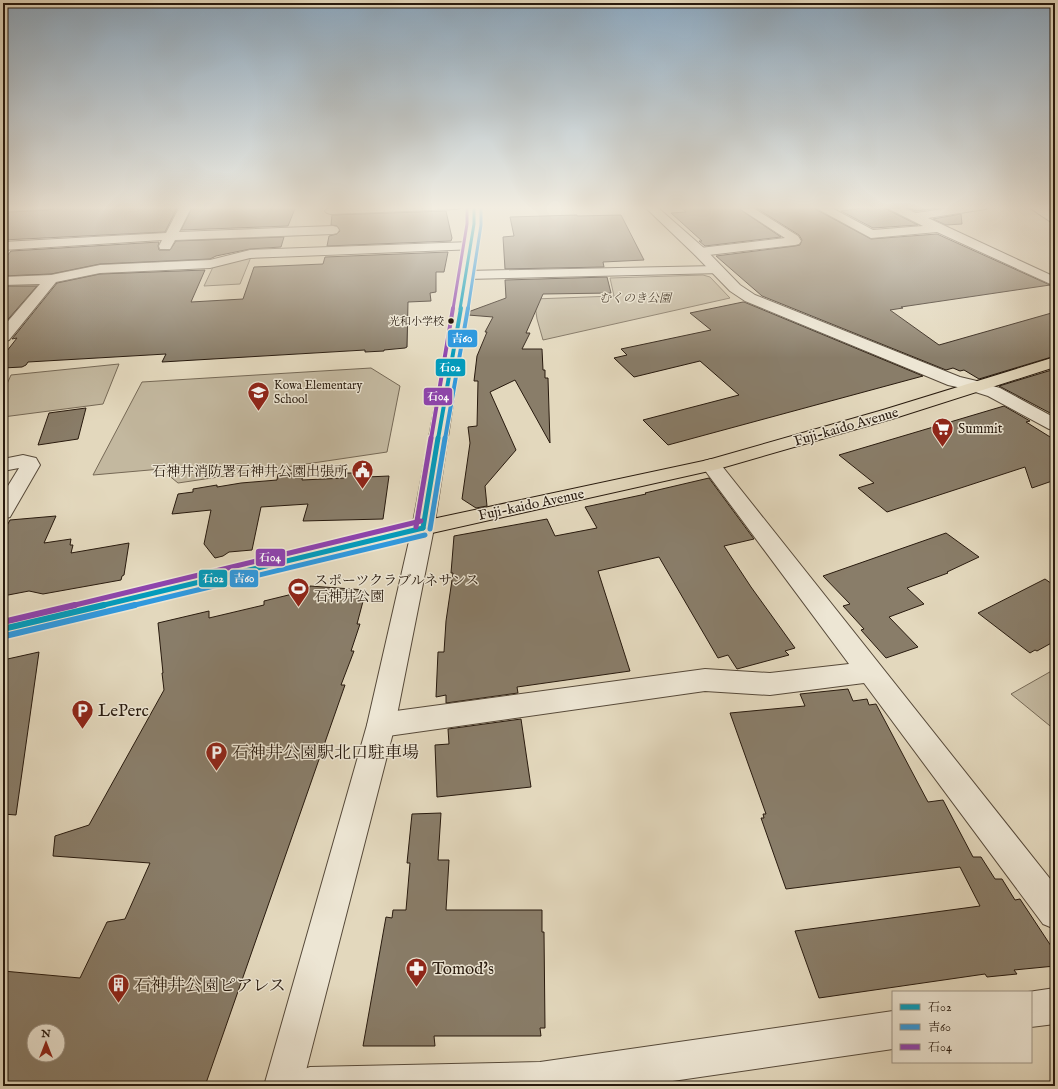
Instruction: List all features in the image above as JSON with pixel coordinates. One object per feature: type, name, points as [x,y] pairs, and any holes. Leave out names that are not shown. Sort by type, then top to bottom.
[{"type":"main road","name":"Fuji-kaido Avenue","points":[[3,629],[423,528],[711,465],[889,414],[1055,362]]},
{"type":"street","points":[[155,267],[160,257]]},
{"type":"street","points":[[3,281],[51,279],[100,269],[210,264],[239,257]]},
{"type":"street","points":[[283,1086],[381,725],[423,528],[469,257]]},
{"type":"street","points":[[705,257],[735,288],[750,298],[954,381],[994,392],[1055,425]]},
{"type":"street","points":[[1000,257],[1055,282]]},
{"type":"street","points":[[466,275],[717,270]]},
{"type":"street","points":[[3,337],[51,279]]},
{"type":"street","points":[[3,465],[23,461],[29,462],[30,465],[3,512]]},
{"type":"street","points":[[711,465],[872,672],[1055,912]]},
{"type":"street","points":[[381,725],[705,680],[770,684],[872,672]]},
{"type":"street","points":[[1032,1009],[1055,1006]]},
{"type":"street","points":[[310,1086],[540,1081],[892,1030]]},
{"type":"green space","points":[[251,257],[240,284],[204,286],[213,267]]},
{"type":"green space","name":"むくのき公園","points":[[703,275],[710,277],[730,298],[543,340],[537,319],[534,299],[614,296],[610,278]]},
{"type":"green space","points":[[119,364],[103,404],[3,417],[3,393],[11,375]]},
{"type":"green space","points":[[371,368],[400,386],[387,452],[178,483],[161,469],[93,475],[142,382]]},
{"type":"green space","points":[[1055,669],[1055,730],[1011,694]]},
{"type":"building","points":[[6,257],[214,257],[210,259],[100,264],[51,274],[3,276],[3,261]]},
{"type":"building","points":[[325,257],[447,257],[444,272],[436,272],[436,292],[430,293],[431,301],[408,302],[407,347],[405,348],[384,351],[365,352],[365,350],[162,362],[166,354],[28,362],[22,367],[3,368],[3,356],[17,338],[12,339],[57,283],[100,274],[205,270],[191,302],[243,299],[254,267],[323,264]]},
{"type":"building","points":[[504,257],[642,257],[644,260],[603,262],[604,267],[505,269]]},
{"type":"building","points":[[717,257],[988,257],[1050,285],[901,307],[903,308],[890,310],[939,345],[1055,312],[1055,356],[979,379],[964,370],[960,371],[953,368],[946,370],[762,296]]},
{"type":"building","points":[[607,277],[611,293],[543,294],[526,333],[530,333],[522,349],[542,349],[543,370],[545,370],[545,378],[548,378],[550,443],[515,380],[490,392],[516,450],[485,486],[487,506],[476,508],[462,499],[470,443],[468,427],[477,426],[478,381],[474,381],[477,356],[487,332],[485,332],[493,317],[468,315],[468,312],[506,298],[505,280]]},
{"type":"building","points":[[3,286],[37,286],[3,325]]},
{"type":"building","points":[[744,302],[923,376],[668,445],[643,420],[739,395],[700,361],[634,377],[614,358],[627,355],[621,349],[711,330],[690,313]]},
{"type":"building","points":[[1055,369],[1055,412],[1050,413],[999,386]]},
{"type":"building","points":[[1004,406],[1030,421],[1026,422],[1055,440],[1055,480],[1032,488],[1025,467],[887,512],[858,488],[874,483],[839,455]]},
{"type":"building","points":[[86,408],[78,439],[38,445],[49,413]]},
{"type":"building","points":[[303,472],[302,480],[345,478],[347,473],[367,473],[367,477],[389,476],[383,519],[303,521],[308,504],[261,507],[252,550],[229,552],[223,556],[215,558],[204,544],[211,510],[172,514],[178,494],[193,492],[193,489],[217,485],[217,487],[277,480],[278,474]]},
{"type":"building","points":[[709,478],[754,539],[724,546],[751,587],[795,648],[785,651],[789,655],[737,669],[728,655],[718,658],[659,557],[598,571],[630,671],[517,687],[518,693],[446,703],[446,695],[436,697],[438,652],[444,652],[446,621],[453,573],[451,573],[454,536],[547,519],[555,536],[597,528],[585,507],[646,494],[645,493]]},
{"type":"building","points":[[56,516],[44,543],[71,539],[70,545],[73,545],[71,553],[129,543],[124,575],[122,576],[121,580],[43,594],[29,591],[3,596],[3,533],[10,520]]},
{"type":"building","points":[[946,533],[979,557],[947,572],[948,573],[907,588],[924,604],[889,617],[918,647],[886,658],[861,630],[864,629],[843,606],[850,604],[823,576]]},
{"type":"building","points":[[1045,579],[1055,586],[1055,641],[1037,651],[1035,650],[1030,653],[978,613]]},
{"type":"building","points":[[310,586],[366,590],[357,624],[360,624],[351,651],[354,651],[341,685],[345,685],[205,1086],[3,1086],[3,971],[80,978],[107,922],[125,919],[150,863],[53,856],[55,836],[89,825],[164,690],[158,623],[209,611],[209,618],[264,605],[264,601],[309,590]]},
{"type":"building","points":[[39,652],[16,815],[3,814],[3,660]]},
{"type":"building","points":[[848,689],[853,701],[867,699],[869,705],[876,704],[928,802],[943,800],[973,857],[981,857],[995,879],[1002,879],[1015,900],[1020,899],[1055,952],[1055,966],[1014,970],[1017,974],[987,977],[985,974],[819,998],[795,931],[980,906],[960,867],[786,889],[761,818],[764,818],[763,814],[766,814],[730,713],[805,706],[800,694]]},
{"type":"building","points":[[521,719],[531,787],[437,797],[435,745],[449,744],[448,729]]},
{"type":"building","points":[[441,813],[438,860],[449,860],[446,910],[542,910],[542,932],[544,932],[545,1028],[540,1028],[541,1036],[434,1036],[435,1046],[363,1046],[386,917],[392,918],[393,910],[406,910],[410,863],[407,863],[412,814]]},
{"type":"transit line","name":"石04","points":[[416,527],[462,257]]},
{"type":"transit line","name":"石02","points":[[423,528],[469,257]]},
{"type":"transit line","name":"吉60","points":[[430,529],[476,257]]},
{"type":"transit line","name":"石04","points":[[3,622],[421,521]]},
{"type":"transit line","name":"石02","points":[[3,629],[423,528]]},
{"type":"transit line","name":"吉60","points":[[5,636],[425,535]]},
{"type":"place","name":"光和小学校","points":[[451,321]]},
{"type":"place","name":"Kowa Elementary School","points":[[258,412]]},
{"type":"place","name":"Summit","points":[[942,448]]},
{"type":"place","name":"石神井消防署石神井公園出張所","points":[[363,490]]},
{"type":"place","name":"スポーツクラブルネサンス 石神井公園","points":[[299,608]]},
{"type":"place","name":"LePerc","points":[[83,730]]},
{"type":"place","name":"石神井公園駅北口駐車場","points":[[217,772]]},
{"type":"place","name":"Tomod's","points":[[417,988]]},
{"type":"place","name":"石神井公園ピアレス","points":[[118,1004]]}]
